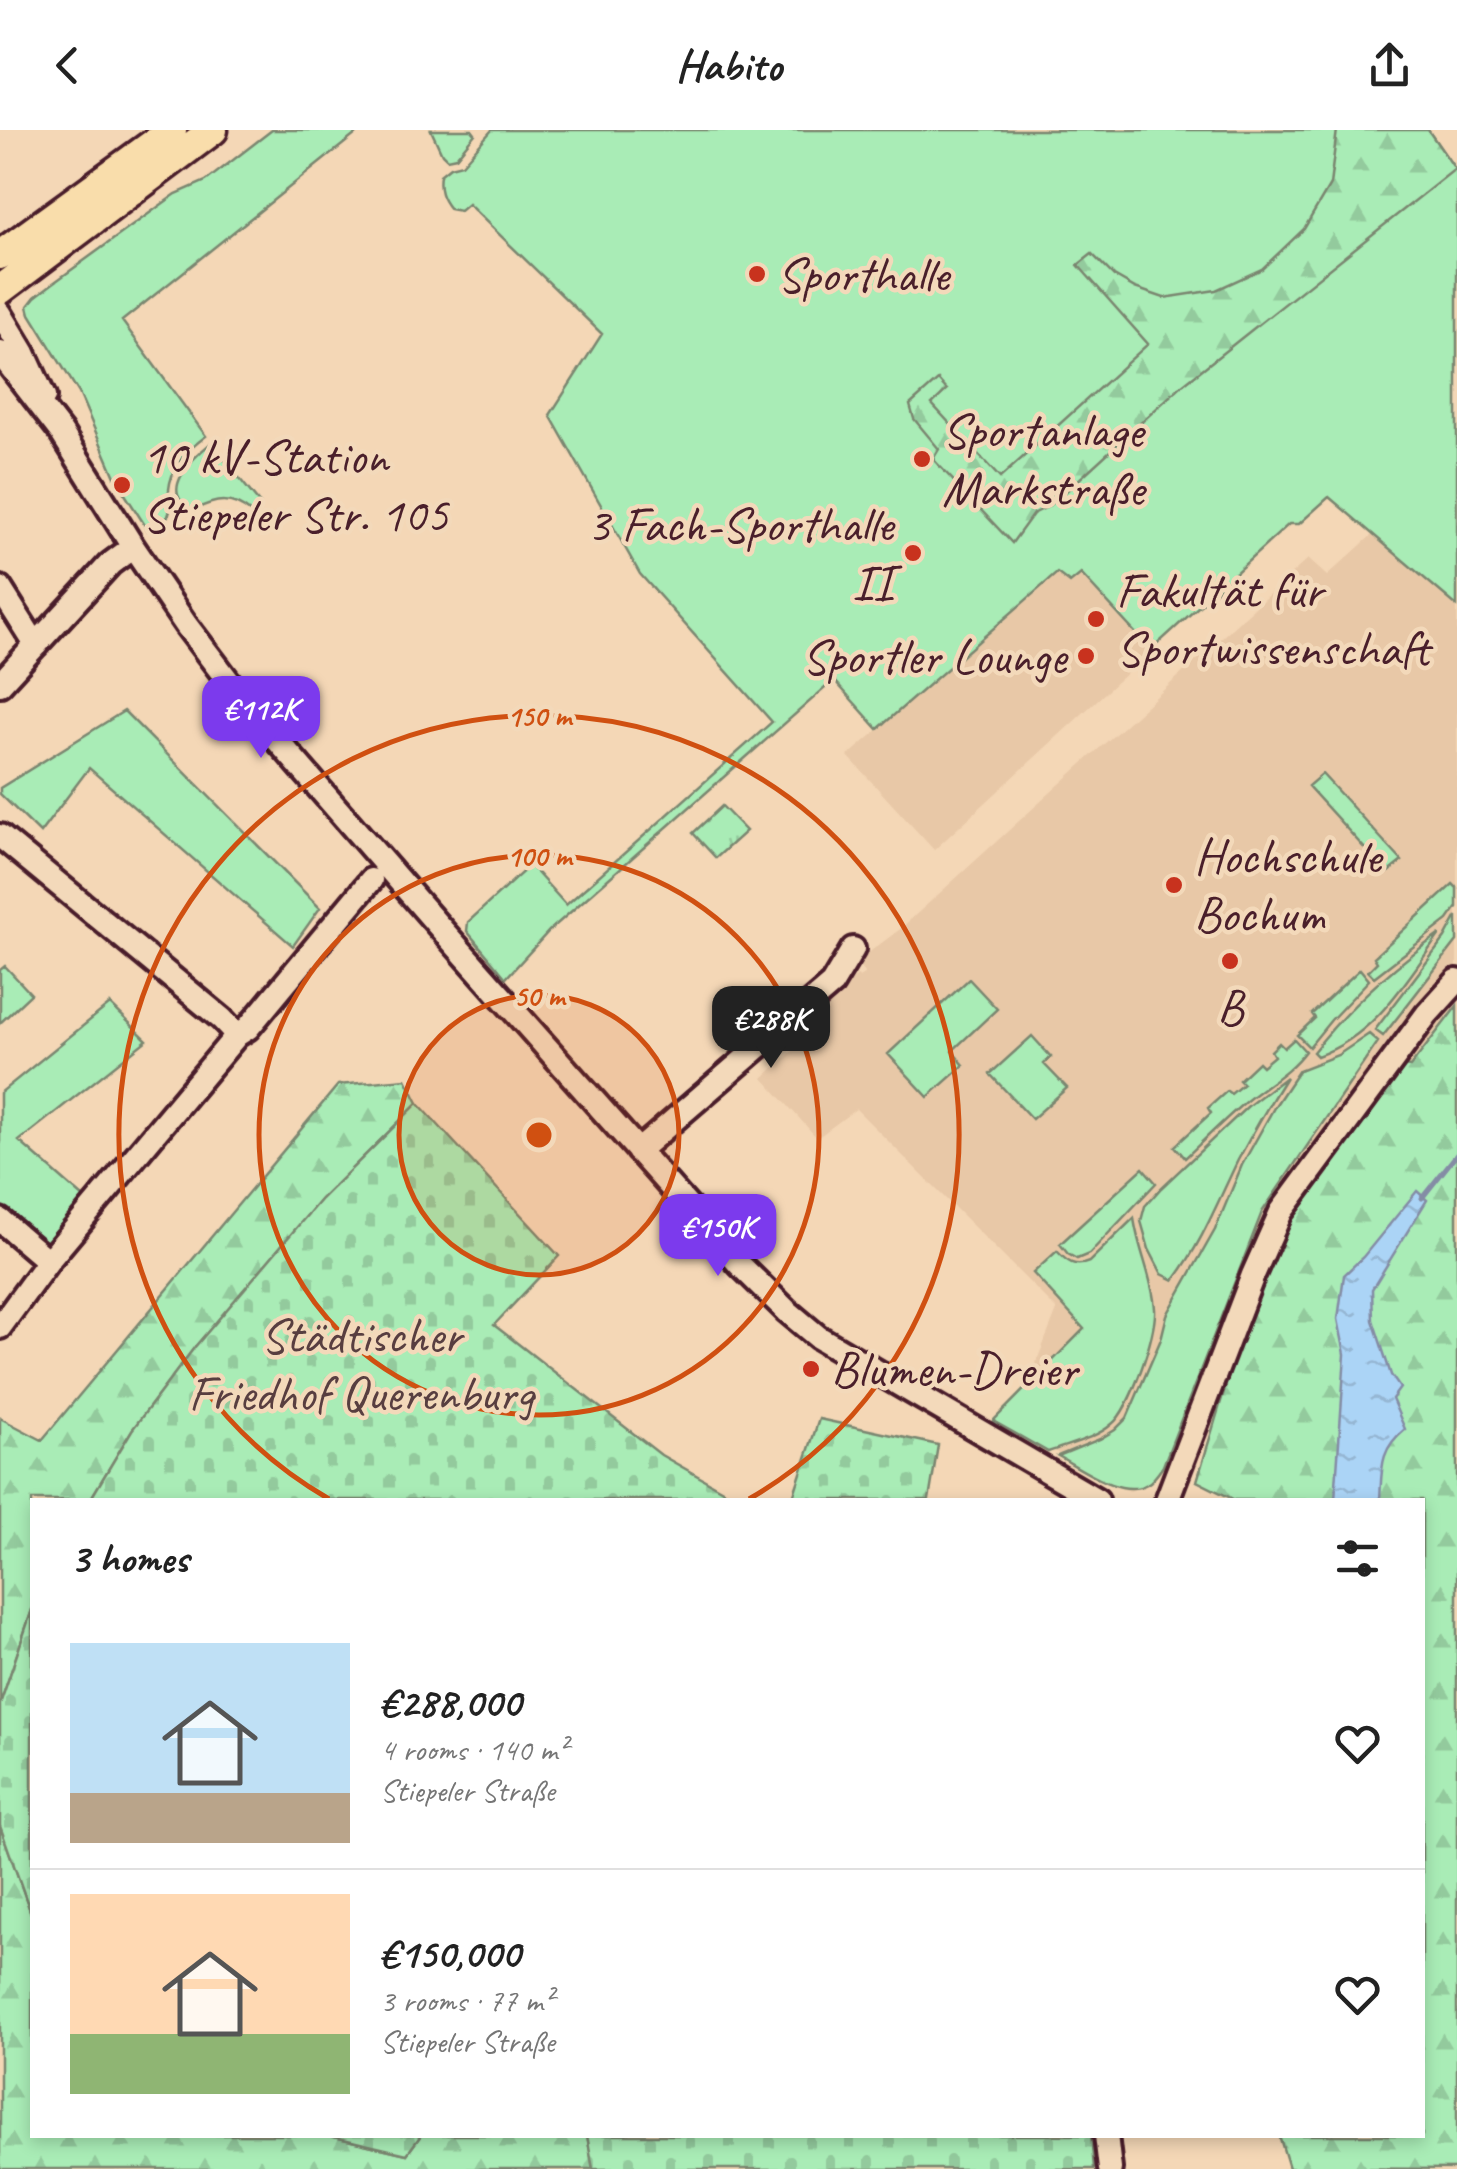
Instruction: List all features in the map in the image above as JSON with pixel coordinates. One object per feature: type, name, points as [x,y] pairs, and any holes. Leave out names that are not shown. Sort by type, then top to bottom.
[{"type":"main road","points":[[0,255],[172,130]]},
{"type":"main road","points":[[0,290],[214,130]]},
{"type":"street","points":[[0,313],[24,353],[60,432]]},
{"type":"street","points":[[0,352],[60,432],[186,625],[245,703],[740,1265],[818,1337],[1094,1498]]},
{"type":"street","points":[[0,684],[110,564],[133,547]]},
{"type":"street","points":[[0,588],[36,645]]},
{"type":"street","points":[[0,836],[222,1018],[237,1035]]},
{"type":"street","points":[[0,1327],[48,1261],[371,880]]},
{"type":"street","points":[[638,1151],[832,984],[853,949]]},
{"type":"street","points":[[1168,1498],[1281,1212],[1427,1014],[1457,980]]},
{"type":"street","points":[[0,1220],[48,1261]]},
{"type":"street","points":[[1106,2138],[1110,2169]]},
{"type":"shaded area","name":"Fakultät für Sportwissenschaft","points":[[1321,504],[1299,524],[1289,524],[934,850],[848,756],[1046,584],[1009,551]]},
{"type":"shaded area","points":[[1373,534],[1457,606],[1457,1006],[1271,1261],[1235,1355],[1216,1419],[1185,1408],[1163,1466],[1150,1483],[1130,1491],[1112,1485],[1011,1426],[1057,1310],[856,1109],[817,1138],[763,1078],[810,1035],[799,1023],[865,973],[856,962],[899,930],[1308,559],[1327,576]]},
{"type":"green space","points":[[272,130],[361,130],[122,321],[206,436],[175,468],[170,483],[169,515],[148,530],[123,491],[129,487],[123,476],[116,479],[79,393],[28,306],[52,284],[176,194],[206,181]]},
{"type":"green space","points":[[431,130],[472,130],[475,134],[456,157],[447,159]]},
{"type":"green space","name":"Sportanlage Markstraße","points":[[492,130],[1428,130],[1457,172],[1457,606],[1329,497],[1299,524],[1289,524],[1151,650],[1081,574],[1070,583],[1057,573],[878,729],[834,680],[549,931],[506,978],[467,931],[468,922],[530,865],[566,905],[772,722],[640,574],[550,415],[602,334],[468,204],[460,211],[450,209],[442,197],[440,175],[462,164]]},
{"type":"green space","points":[[1337,130],[1428,130],[1455,169],[1181,386],[1063,494],[1033,514],[1012,543],[933,459],[939,449],[914,419],[910,405],[938,380],[947,390],[932,404],[1000,478],[1148,344],[1078,265],[1092,254],[1114,276],[1164,298],[1216,290],[1262,269],[1304,229],[1330,185]]},
{"type":"green space","points":[[211,443],[260,504],[251,513],[223,501],[194,510],[178,495],[181,476]]},
{"type":"green space","points":[[124,711],[320,908],[293,946],[89,768],[40,833],[0,794],[0,788]]},
{"type":"green space","points":[[1322,774],[1402,861],[1387,873],[1308,786]]},
{"type":"green space","points":[[722,806],[746,831],[716,858],[693,833]]},
{"type":"green space","points":[[1453,884],[1457,888],[1457,907],[1448,920],[1374,977],[1368,971],[1377,962],[1374,957]]},
{"type":"green space","points":[[1457,916],[1457,941],[1383,1036],[1375,1030],[1445,938]]},
{"type":"green space","points":[[1440,934],[1372,1021],[1338,1047],[1317,1056],[1313,1052],[1372,988]]},
{"type":"green space","points":[[5,966],[31,994],[0,1023],[0,970]]},
{"type":"green space","points":[[1360,969],[1369,980],[1309,1047],[1297,1035],[1315,1018],[1312,1014]]},
{"type":"green space","points":[[969,979],[997,1009],[952,1051],[964,1065],[928,1097],[888,1054]]},
{"type":"green space","points":[[110,1004],[147,1040],[19,1141],[84,1198],[45,1244],[0,1206],[0,1093]]},
{"type":"green space","points":[[1457,1006],[1457,2169],[1289,2168],[1280,2138],[1425,2138],[1425,1498],[1231,1498],[1197,1481],[1235,1355],[1292,1215],[1403,1066],[1410,1067]]},
{"type":"green space","points":[[1369,1034],[1378,1042],[1262,1212],[1158,1473],[1147,1484],[1126,1488],[1058,1456],[1100,1439],[1127,1418],[1161,1339],[1167,1315],[1215,1230],[1242,1165],[1299,1070],[1338,1055]]},
{"type":"green space","points":[[1032,1036],[1051,1057],[1044,1064],[1067,1088],[1032,1119],[990,1074]]},
{"type":"green space","points":[[1294,1039],[1305,1051],[1299,1059],[1185,1158],[1175,1146],[1211,1113],[1208,1108],[1227,1091],[1231,1094],[1243,1084],[1239,1080],[1258,1062],[1262,1066],[1274,1056],[1271,1051],[1279,1043],[1284,1048]]},
{"type":"green space","points":[[1286,1077],[1184,1266],[1174,1280],[1162,1274],[1141,1221],[1145,1206],[1248,1106]]},
{"type":"green space","points":[[406,1079],[418,1103],[321,1199],[194,1348],[132,1430],[91,1498],[30,1498],[30,1616],[0,1704],[0,1418],[42,1440],[338,1085]]},
{"type":"green space","name":"Städtischer Friedhof Querenburg","points":[[418,1103],[559,1256],[494,1325],[661,1455],[736,1498],[91,1498],[132,1430],[194,1348],[321,1199]]},
{"type":"green space","points":[[1143,1168],[1156,1183],[1089,1254],[1077,1259],[1068,1254],[1060,1244]]},
{"type":"green space","points":[[1134,1218],[1155,1309],[1141,1370],[1127,1404],[1112,1424],[1090,1437],[1048,1452],[993,1421],[1084,1329],[1033,1273],[1057,1251],[1072,1263],[1089,1262]]},
{"type":"green space","points":[[819,1419],[938,1445],[929,1498],[793,1498]]},
{"type":"green space","points":[[30,1616],[30,1910],[0,1826],[0,1704]]},
{"type":"green space","points":[[0,1826],[30,1910],[30,2138],[339,2138],[407,2154],[419,2138],[588,2138],[593,2169],[0,2169]]},
{"type":"green space","points":[[339,2138],[419,2138],[407,2154]]},
{"type":"green space","points":[[588,2138],[1091,2138],[1094,2169],[593,2169]]},
{"type":"water","points":[[1417,1191],[1427,1200],[1372,1289],[1373,1320],[1391,1375],[1400,1388],[1392,1399],[1405,1429],[1386,1453],[1380,1498],[1335,1498],[1345,1354],[1338,1319],[1344,1275]]},
{"type":"waterway","points":[[1422,1198],[1457,1154]]},
{"type":"place","name":"Sporthalle","points":[[757,274]]},
{"type":"place","name":"Sportanlage Markstraße","points":[[922,459]]},
{"type":"place","name":"10 kV-Station Stiepeler Str. 105","points":[[122,485]]},
{"type":"place","name":"3 Fach-Sporthalle II","points":[[913,553]]},
{"type":"place","name":"Fakultät für Sportwissenschaft","points":[[1096,619]]},
{"type":"place","name":"Sportler Lounge","points":[[1086,656]]},
{"type":"place","name":"Hochschule Bochum","points":[[1174,885]]},
{"type":"place","name":"B","points":[[1230,961]]},
{"type":"place","name":"Blumen-Dreier","points":[[811,1369]]}]
